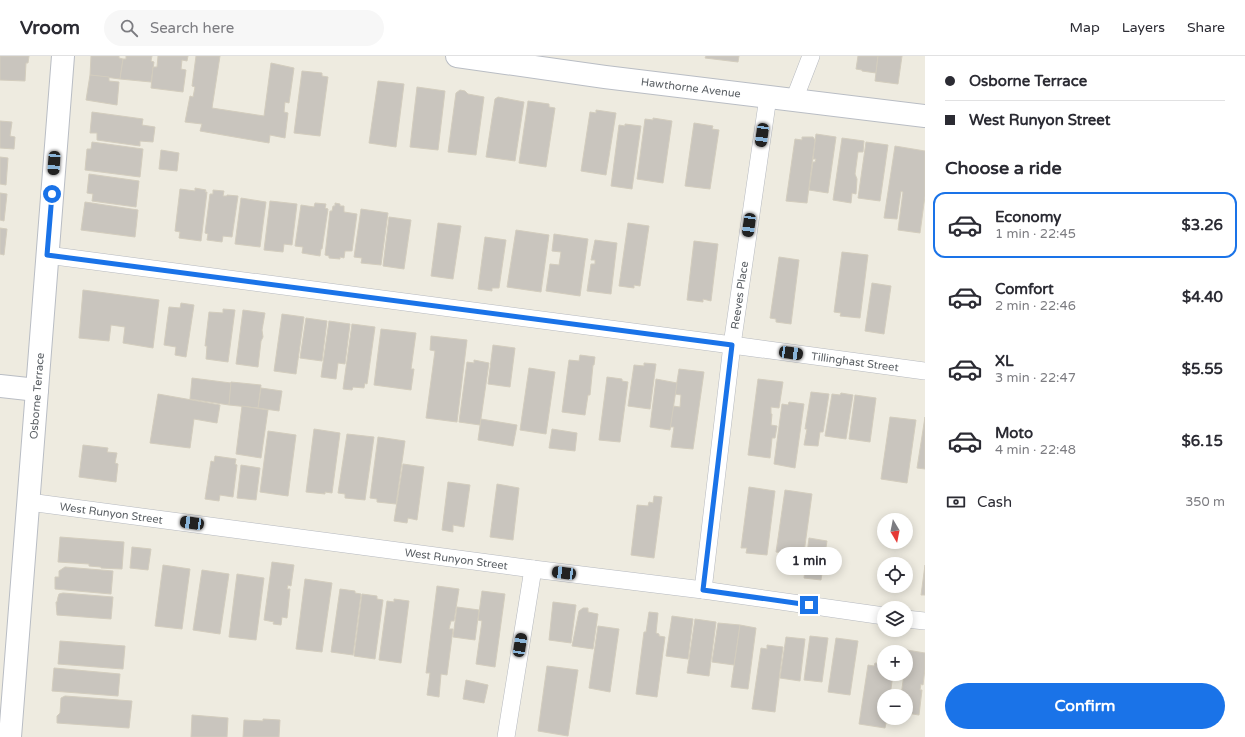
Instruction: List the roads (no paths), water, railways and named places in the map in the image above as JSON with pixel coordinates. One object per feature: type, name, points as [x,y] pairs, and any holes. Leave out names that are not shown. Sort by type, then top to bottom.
[{"type":"street","name":"Osborne Terrace","points":[[10,737],[62,56]]},
{"type":"street","name":"Hawthorne Avenue","points":[[457,56],[547,62],[605,77],[925,116]]},
{"type":"street","points":[[794,100],[811,56]]},
{"type":"street","name":"Reeves Place","points":[[703,590],[732,345],[768,97]]},
{"type":"street","name":"Tillinghast Street","points":[[47,255],[925,371]]},
{"type":"street","points":[[0,386],[37,390]]},
{"type":"street","name":"West Runyon Street","points":[[28,502],[703,590],[877,615]]},
{"type":"street","points":[[506,737],[533,569]]},
{"type":"street","points":[[913,620],[925,621]]}]
